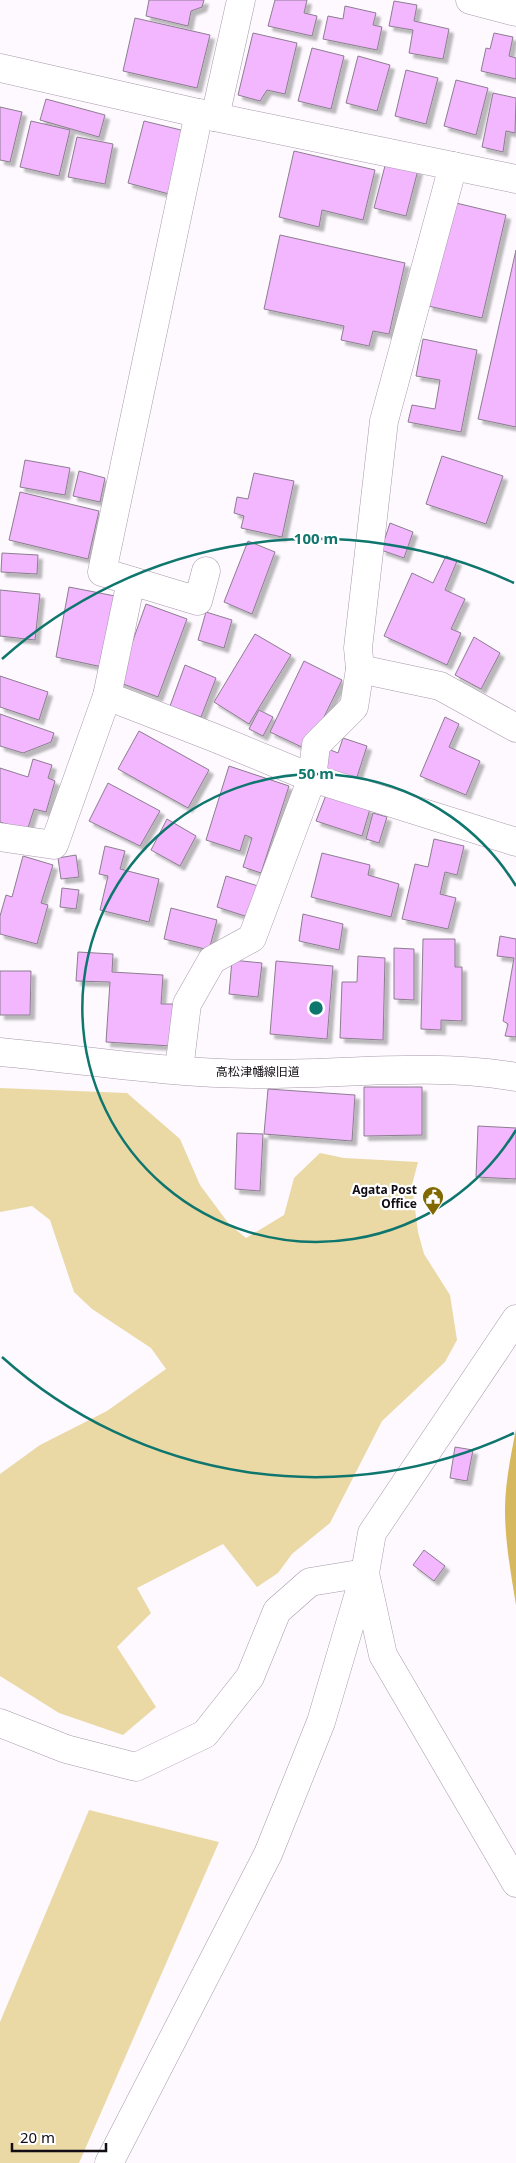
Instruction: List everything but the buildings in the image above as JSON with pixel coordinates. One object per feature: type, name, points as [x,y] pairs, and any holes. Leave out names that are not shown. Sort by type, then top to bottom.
[{"type":"street","points":[[206,571],[198,601],[102,572],[207,115],[241,0]]},
{"type":"street","points":[[470,0],[516,12]]},
{"type":"street","points":[[0,68],[207,115],[516,179]]},
{"type":"street","points":[[179,1070],[187,1004],[212,960],[252,938],[312,778],[316,746],[354,707],[360,669],[358,648],[384,421],[454,166]]},
{"type":"street","points":[[0,837],[54,845],[107,696],[130,581]]},
{"type":"street","points":[[360,669],[440,686],[516,728]]},
{"type":"street","points":[[107,696],[312,778],[516,842]]},
{"type":"street","name":"高松津幡線旧道","points":[[0,1052],[179,1070],[252,1074],[439,1069],[516,1077]]},
{"type":"street","points":[[109,2163],[268,1854],[321,1722],[365,1573],[372,1533],[516,1319]]},
{"type":"street","points":[[0,1723],[66,1749],[136,1767],[205,1734],[250,1677],[277,1610],[310,1582],[365,1573]]},
{"type":"street","points":[[365,1573],[383,1655],[516,1883]]},
{"type":"shaded area","points":[[0,1088],[127,1093],[180,1139],[200,1185],[229,1224],[246,1238],[284,1215],[294,1178],[320,1153],[344,1158],[418,1162],[412,1185],[418,1232],[424,1254],[450,1295],[457,1340],[445,1362],[382,1421],[330,1523],[292,1554],[278,1573],[257,1587],[223,1544],[137,1588],[151,1613],[117,1647],[156,1707],[123,1735],[59,1713],[0,1676],[0,1474],[40,1445],[107,1411],[166,1369],[151,1348],[92,1309],[74,1292],[50,1220],[32,1206],[0,1212]]},
{"type":"shaded area","points":[[516,1429],[516,1605],[507,1546],[505,1500]]},
{"type":"shaded area","points":[[89,1810],[219,1842],[79,2163],[0,2163],[0,2022]]},
{"type":"place","name":"Agata Post Office","points":[[433,1216]]}]
